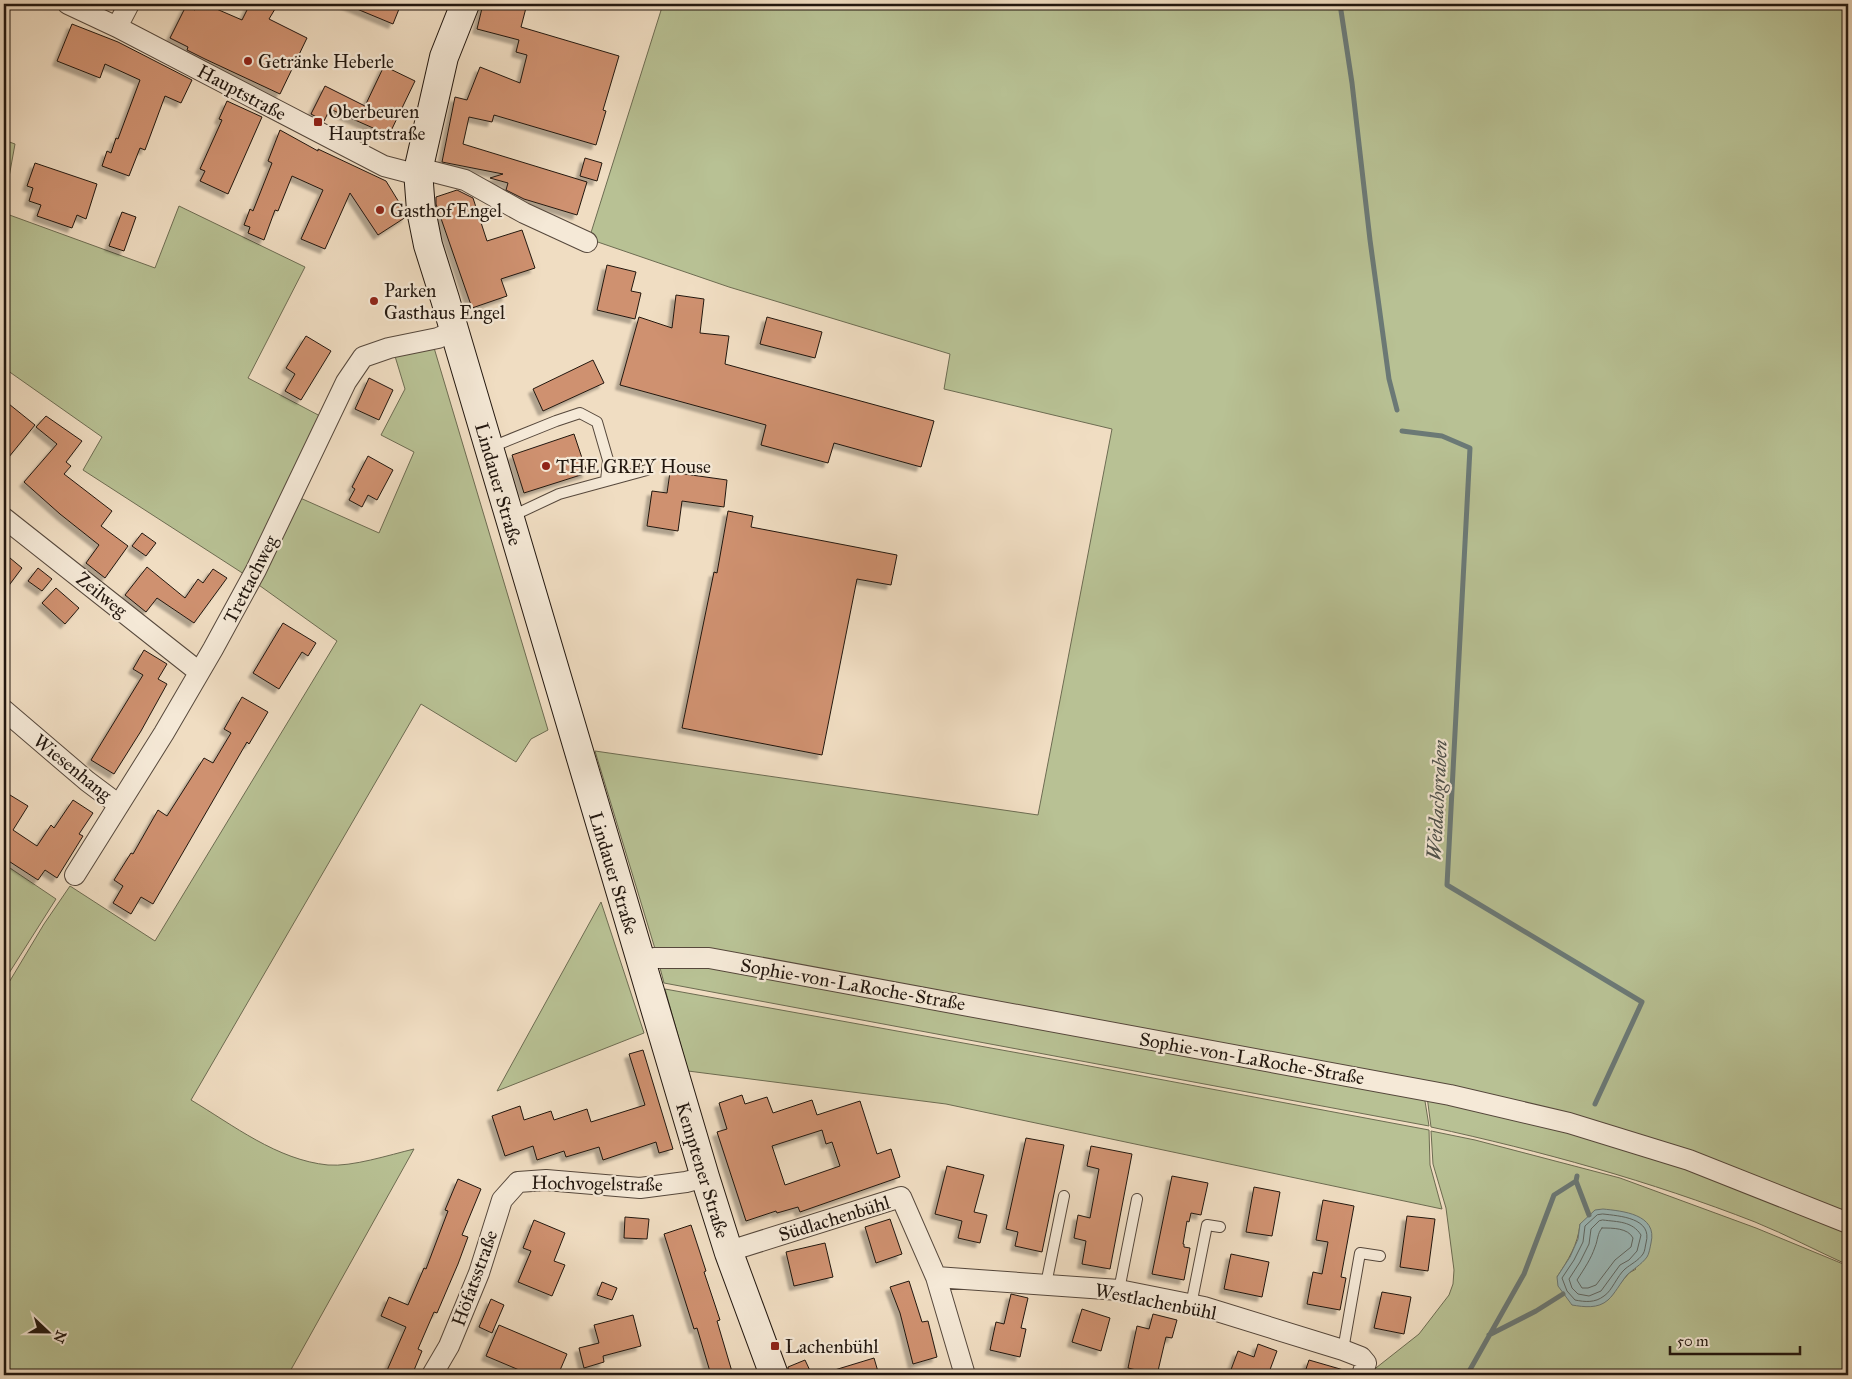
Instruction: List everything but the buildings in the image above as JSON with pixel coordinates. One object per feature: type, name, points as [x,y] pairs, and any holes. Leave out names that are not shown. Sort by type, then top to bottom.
[{"type":"main road","name":"Lindauer Straße","points":[[465,4],[444,57],[418,171],[421,210],[428,245],[641,962]]},
{"type":"main road","name":"Kemptener Straße","points":[[641,962],[729,1253],[774,1375]]},
{"type":"street","name":"Hauptstraße","points":[[68,4],[117,27],[384,166],[408,172],[426,170],[466,180],[524,213],[587,242]]},
{"type":"street","points":[[117,27],[129,4]]},
{"type":"street","name":"Trettachweg","points":[[75,875],[164,733],[213,649],[256,570],[346,382],[363,357],[389,348],[438,338],[454,331]]},
{"type":"street","name":"Zeilweg","points":[[4,518],[199,672]]},
{"type":"street","name":"Wiesenhang","points":[[4,710],[87,781],[119,805]]},
{"type":"street","name":"Sophie-von-LaRoche-Straße","points":[[641,962],[654,958],[709,958],[1450,1095],[1569,1123],[1689,1160],[1848,1223]]},
{"type":"street","name":"Hochvogelstraße","points":[[518,1182],[546,1180],[640,1188],[686,1182],[705,1177]]},
{"type":"street","name":"Höfatsstraße","points":[[432,1375],[448,1346],[480,1272],[502,1200],[518,1182]]},
{"type":"street","name":"Südlachenbühl","points":[[729,1253],[739,1248],[900,1197],[936,1277],[965,1375]]},
{"type":"street","name":"Westlachenbühl","points":[[936,1277],[1119,1290],[1191,1305],[1343,1350],[1361,1357],[1364,1369]]},
{"type":"lane","points":[[488,448],[580,413],[597,422],[608,460],[606,481]]},
{"type":"lane","points":[[509,517],[559,494],[647,470]]},
{"type":"lane","points":[[1046,1284],[1064,1196]]},
{"type":"lane","points":[[1119,1290],[1137,1199]]},
{"type":"lane","points":[[1191,1305],[1207,1225],[1220,1227]]},
{"type":"lane","points":[[1343,1350],[1360,1253],[1380,1256]]},
{"type":"green space","points":[[663,4],[1848,4],[1848,1217],[1572,1116],[656,952],[595,751],[1038,815],[1112,429],[944,389],[950,354],[729,287],[589,239]]},
{"type":"green space","points":[[4,140],[15,144],[4,205]]},
{"type":"green space","points":[[179,206],[305,267],[248,378],[322,417],[247,576],[83,470],[102,437],[4,368],[4,213],[155,268]]},
{"type":"green space","points":[[432,341],[548,730],[531,739],[516,762],[421,704],[191,1100],[273,1149],[309,1162],[328,1165],[348,1164],[414,1149],[288,1375],[4,1375],[4,1004],[7,1001],[4,996],[5,989],[44,924],[70,886],[155,941],[337,641],[256,583],[298,497],[379,533],[414,452],[381,435],[405,389],[394,353]]},
{"type":"green space","points":[[4,864],[56,899],[4,981]]},
{"type":"green space","points":[[601,902],[644,1033],[497,1091]]},
{"type":"green space","points":[[708,963],[1424,1095],[1429,1126],[664,983],[659,964]]},
{"type":"green space","points":[[665,989],[1429,1130],[1430,1165],[1442,1209],[946,1104],[688,1071]]},
{"type":"green space","points":[[1427,1096],[1567,1131],[1689,1165],[1848,1228],[1848,1265],[1779,1232],[1676,1193],[1595,1168],[1431,1127]]},
{"type":"green space","points":[[1431,1131],[1475,1140],[1620,1178],[1756,1228],[1848,1266],[1848,1375],[1367,1375],[1419,1334],[1449,1295],[1453,1284],[1454,1270],[1446,1208],[1433,1164]],"holes":[[[1580,1224],[1636,1269],[1629,1273],[1618,1286],[1557,1277],[1575,1246]]]},
{"type":"water","points":[[1603,1209],[1628,1213],[1644,1220],[1652,1233],[1649,1253],[1645,1260],[1627,1275],[1613,1295],[1604,1303],[1591,1307],[1572,1305],[1558,1286],[1557,1277],[1570,1257],[1578,1239],[1580,1224],[1595,1210]]},
{"type":"waterway","points":[[1340,4],[1352,83],[1370,240],[1389,379],[1397,410]]},
{"type":"waterway","name":"Weidachgraben","points":[[1402,431],[1442,436],[1470,448],[1447,885],[1642,1002],[1595,1104]]},
{"type":"waterway","name":"Weidachgraben","points":[[1467,1375],[1524,1274],[1554,1195],[1576,1181],[1577,1176]]},
{"type":"waterway","points":[[1576,1181],[1589,1215]]},
{"type":"waterway","points":[[1489,1335],[1536,1311],[1563,1294]]},
{"type":"place","name":"Getränke Heberle","points":[[248,61]]},
{"type":"place","name":"Oberbeuren Hauptstraße","points":[[318,122]]},
{"type":"place","name":"Gasthof Engel","points":[[380,210]]},
{"type":"place","name":"Parken Gasthaus Engel","points":[[374,301]]},
{"type":"place","name":"THE GREY House","points":[[546,466]]},
{"type":"place","name":"Lachenbühl","points":[[775,1346]]}]
